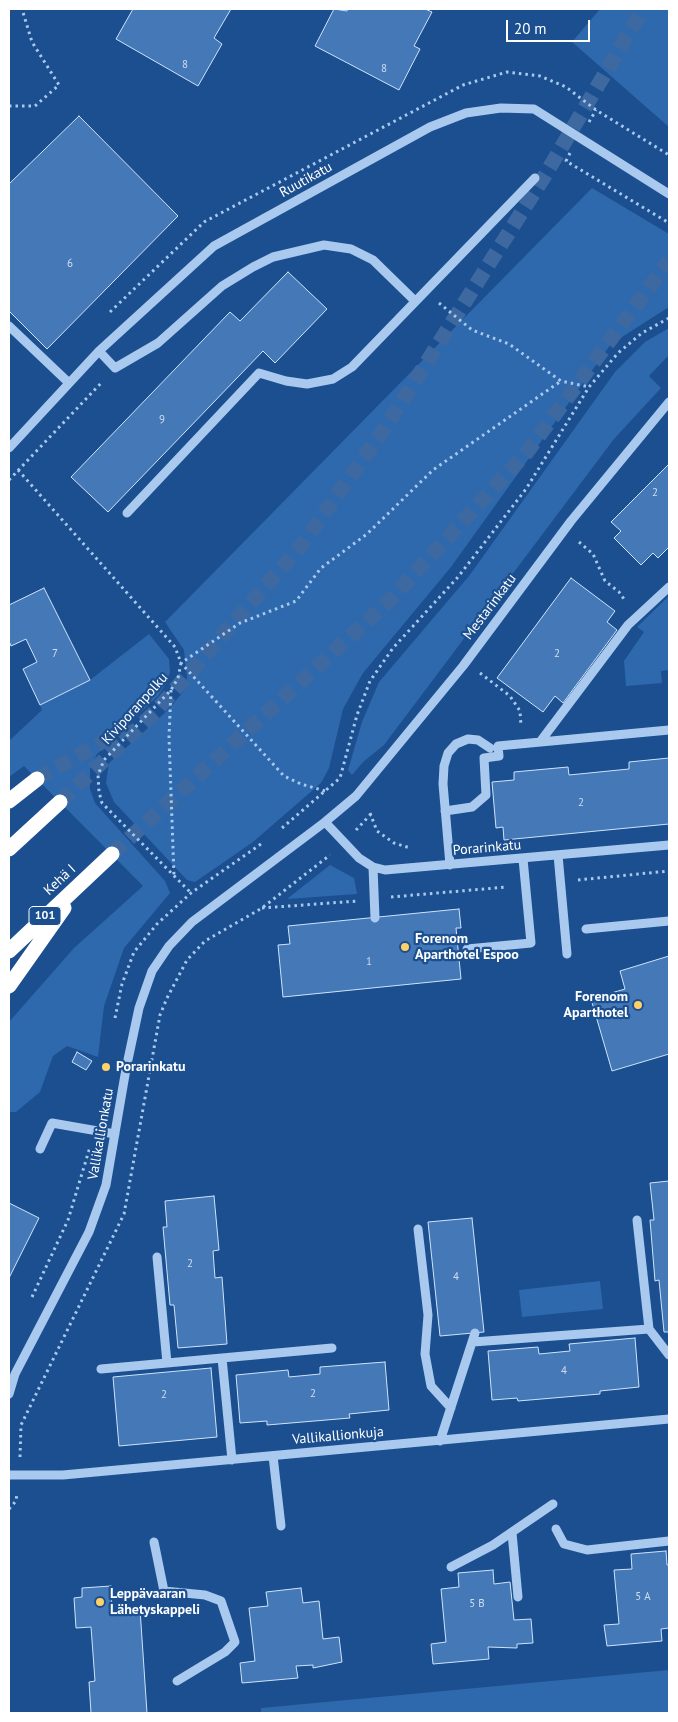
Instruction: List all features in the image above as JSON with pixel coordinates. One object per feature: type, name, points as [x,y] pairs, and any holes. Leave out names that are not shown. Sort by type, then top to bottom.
[{"type":"highway","points":[[9,801],[38,779]]},
{"type":"highway","points":[[9,849],[60,802]]},
{"type":"highway","name":"Kehä I","points":[[9,951],[112,854]]},
{"type":"highway","points":[[9,986],[82,882]]},
{"type":"street","name":"Ruutikatu","points":[[9,448],[99,351],[214,246],[430,127],[466,113],[501,108],[534,109],[580,136],[669,194]]},
{"type":"street","points":[[127,513],[260,373],[286,381],[307,384],[333,379],[352,367],[535,178]]},
{"type":"street","points":[[99,351],[115,368],[158,343],[222,286],[273,256],[300,248],[324,245],[351,249],[373,260],[415,301]]},
{"type":"street","points":[[10,327],[69,383]]},
{"type":"street","name":"Mestarinkatu","points":[[325,822],[356,796],[463,666],[571,521],[669,402]]},
{"type":"street","points":[[540,742],[628,625],[669,587]]},
{"type":"street","points":[[445,811],[472,807],[486,795],[484,758],[499,756],[498,746],[669,730]]},
{"type":"street","points":[[450,865],[445,811],[444,766],[448,753],[456,744],[468,739],[478,740],[490,748]]},
{"type":"street","points":[[325,822],[344,844],[373,867],[372,899],[375,918]]},
{"type":"street","name":"Vallikallionkatu","points":[[9,1394],[12,1373],[89,1232],[106,1185],[126,1069],[139,1008],[152,972],[169,946],[192,922],[325,822]]},
{"type":"street","name":"Porarinkatu","points":[[373,867],[398,870],[669,845]]},
{"type":"street","points":[[558,855],[567,954]]},
{"type":"street","points":[[467,949],[531,942],[523,859]]},
{"type":"street","points":[[586,929],[669,921]]},
{"type":"street","points":[[40,1149],[52,1123],[115,1134]]},
{"type":"street","points":[[636,1220],[649,1329],[669,1355]]},
{"type":"street","points":[[418,1229],[428,1315],[425,1354],[431,1386],[451,1408]]},
{"type":"street","points":[[157,1257],[168,1363]]},
{"type":"street","points":[[440,1441],[474,1338],[649,1329]]},
{"type":"street","points":[[101,1369],[332,1348]]},
{"type":"street","points":[[222,1358],[232,1460]]},
{"type":"street","name":"Vallikallionkuja","points":[[9,1475],[63,1475],[669,1419]]},
{"type":"street","points":[[273,1456],[281,1526]]},
{"type":"street","points":[[451,1567],[512,1533],[554,1504]]},
{"type":"street","points":[[556,1529],[564,1544],[587,1550],[669,1541]]},
{"type":"street","points":[[512,1533],[518,1597]]},
{"type":"street","points":[[154,1542],[164,1591],[204,1595],[221,1601],[235,1642],[225,1652],[177,1681]]},
{"type":"path","points":[[9,106],[35,106],[59,85],[32,42],[22,9]]},
{"type":"path","points":[[426,291],[472,330],[509,344],[561,381],[589,387]]},
{"type":"path","points":[[275,834],[340,778],[357,715],[370,681],[393,648],[458,577],[526,489],[589,387],[618,354],[642,333],[669,318]]},
{"type":"path","points":[[9,480],[115,368]]},
{"type":"path","points":[[326,792],[284,776],[181,663],[240,623],[296,601],[321,568],[367,534],[433,470],[561,381]]},
{"type":"path","name":"Kiviporanpolku","points":[[18,470],[175,647],[181,663],[178,678],[171,690],[104,760],[98,775],[99,792],[102,803],[191,894]]},
{"type":"path","points":[[578,541],[593,554],[605,581],[619,592],[636,618]]},
{"type":"path","points":[[479,673],[510,696],[520,711],[523,743]]},
{"type":"path","points":[[171,690],[169,737],[174,876]]},
{"type":"path","points":[[340,778],[371,814],[377,831],[394,843],[414,849],[448,846]]},
{"type":"path","points":[[9,1509],[16,1502],[20,1474],[21,1426],[124,1214],[160,1015],[167,998],[187,960],[206,940],[262,908],[344,844],[371,814]]},
{"type":"path","points":[[114,1022],[122,984],[134,952],[157,924],[191,894],[267,840]]},
{"type":"path","points":[[560,882],[669,871]]},
{"type":"path","points":[[262,908],[526,885]]},
{"type":"path","points":[[30,1300],[68,1220],[85,1170],[94,1130]]},
{"type":"shaded area","points":[[600,9],[669,9],[669,127],[572,42]]},
{"type":"shaded area","points":[[592,188],[669,234],[669,307],[611,344],[451,567],[363,673],[343,709],[329,768],[321,783],[253,842],[195,882],[187,880],[114,802],[106,783],[109,763],[168,710],[183,692],[187,678],[184,650],[165,622]]},
{"type":"shaded area","points":[[669,328],[669,355],[649,376],[661,388],[614,439],[384,745],[363,762],[352,775],[348,770],[362,722],[379,682],[469,576],[615,372],[645,342]]},
{"type":"shaded area","points":[[669,596],[669,670],[661,671],[662,683],[626,686],[624,661],[644,632],[637,627]]},
{"type":"shaded area","points":[[149,634],[169,659],[170,672],[166,684],[158,696],[97,754],[90,769],[90,789],[95,803],[165,881],[170,893],[124,948],[104,1006],[98,1057],[67,1046],[53,1056],[40,1092],[16,1112],[9,1112],[9,1022],[74,948],[143,886],[24,766],[9,777],[9,741],[42,710],[40,705],[90,680]]},
{"type":"shaded area","points":[[330,865],[354,878],[357,894],[287,899]]},
{"type":"shaded area","points":[[600,1281],[603,1309],[522,1317],[519,1290]]},
{"type":"shaded area","points":[[669,1670],[669,1713],[261,1713],[261,1708]]},
{"type":"building","points":[[133,9],[231,9],[214,38],[222,44],[198,86],[116,39]]},
{"type":"building","points":[[334,9],[347,11],[348,9],[425,9],[432,12],[414,46],[420,49],[399,90],[315,46]]},
{"type":"building","points":[[79,116],[178,216],[47,349],[9,311],[9,184]]},
{"type":"building","points":[[288,272],[327,309],[275,363],[263,351],[108,512],[71,477],[230,312],[240,321]]},
{"type":"building","points":[[669,464],[669,547],[658,558],[653,553],[641,565],[614,538],[621,531],[611,522]]},
{"type":"building","points":[[571,578],[615,611],[607,622],[617,630],[563,703],[555,696],[543,712],[497,678]]},
{"type":"building","points":[[44,588],[90,680],[40,705],[23,669],[37,662],[26,639],[11,646],[9,641],[9,605]]},
{"type":"building","points":[[669,758],[669,824],[504,840],[503,827],[496,828],[492,782],[514,780],[514,772],[568,767],[569,775],[629,769],[629,762]]},
{"type":"building","points":[[459,909],[461,928],[456,928],[461,979],[283,997],[278,945],[290,944],[288,926]]},
{"type":"building","points":[[669,956],[669,1054],[612,1071],[591,999],[625,989],[620,971]]},
{"type":"building","points":[[77,1052],[92,1061],[86,1070],[72,1062]]},
{"type":"building","points":[[669,1181],[669,1332],[664,1332],[659,1280],[655,1281],[650,1220],[654,1220],[650,1183]]},
{"type":"building","points":[[214,1196],[219,1250],[213,1251],[215,1278],[222,1277],[227,1344],[178,1348],[174,1305],[170,1305],[163,1227],[167,1227],[165,1201]]},
{"type":"building","points":[[9,1203],[39,1218],[9,1278]]},
{"type":"building","points":[[472,1218],[484,1332],[440,1336],[428,1222]]},
{"type":"building","points":[[635,1338],[639,1387],[600,1391],[600,1394],[518,1401],[517,1398],[492,1400],[488,1351],[538,1347],[539,1354],[570,1351],[569,1344]]},
{"type":"building","points":[[385,1362],[389,1410],[349,1414],[350,1418],[267,1425],[267,1421],[240,1423],[236,1375],[288,1370],[289,1377],[320,1374],[320,1367]]},
{"type":"building","points":[[211,1368],[217,1437],[119,1446],[113,1377]]},
{"type":"building","points":[[666,1551],[667,1565],[669,1565],[669,1628],[661,1629],[662,1641],[607,1646],[604,1625],[619,1624],[614,1570],[632,1569],[631,1554]]},
{"type":"building","points":[[493,1570],[494,1584],[510,1582],[514,1620],[531,1619],[533,1643],[517,1644],[517,1648],[488,1647],[489,1659],[433,1664],[431,1644],[446,1642],[441,1589],[459,1587],[458,1573]]},
{"type":"building","points":[[111,1586],[112,1611],[140,1609],[147,1713],[91,1713],[89,1682],[95,1681],[91,1627],[76,1628],[74,1598],[82,1597],[82,1588]]},
{"type":"building","points":[[301,1588],[303,1603],[319,1601],[323,1639],[339,1637],[342,1662],[313,1668],[313,1665],[296,1666],[298,1678],[242,1683],[240,1663],[255,1661],[249,1608],[268,1606],[266,1592]]},
{"type":"tunnel","points":[[60,802],[156,711],[304,542],[387,425],[544,177],[643,9]]},
{"type":"tunnel","points":[[112,854],[388,602],[527,452],[669,261]]},
{"type":"tunnel","points":[[37,779],[135,723]]},
{"type":"place","name":"Forenom Aparthotel Espoo","points":[[405,947]]},
{"type":"place","name":"Forenom Aparthotel","points":[[638,1005]]},
{"type":"place","name":"Porarinkatu","points":[[106,1067]]},
{"type":"place","name":"Leppävaaran Lähetyskappeli","points":[[100,1602]]}]
